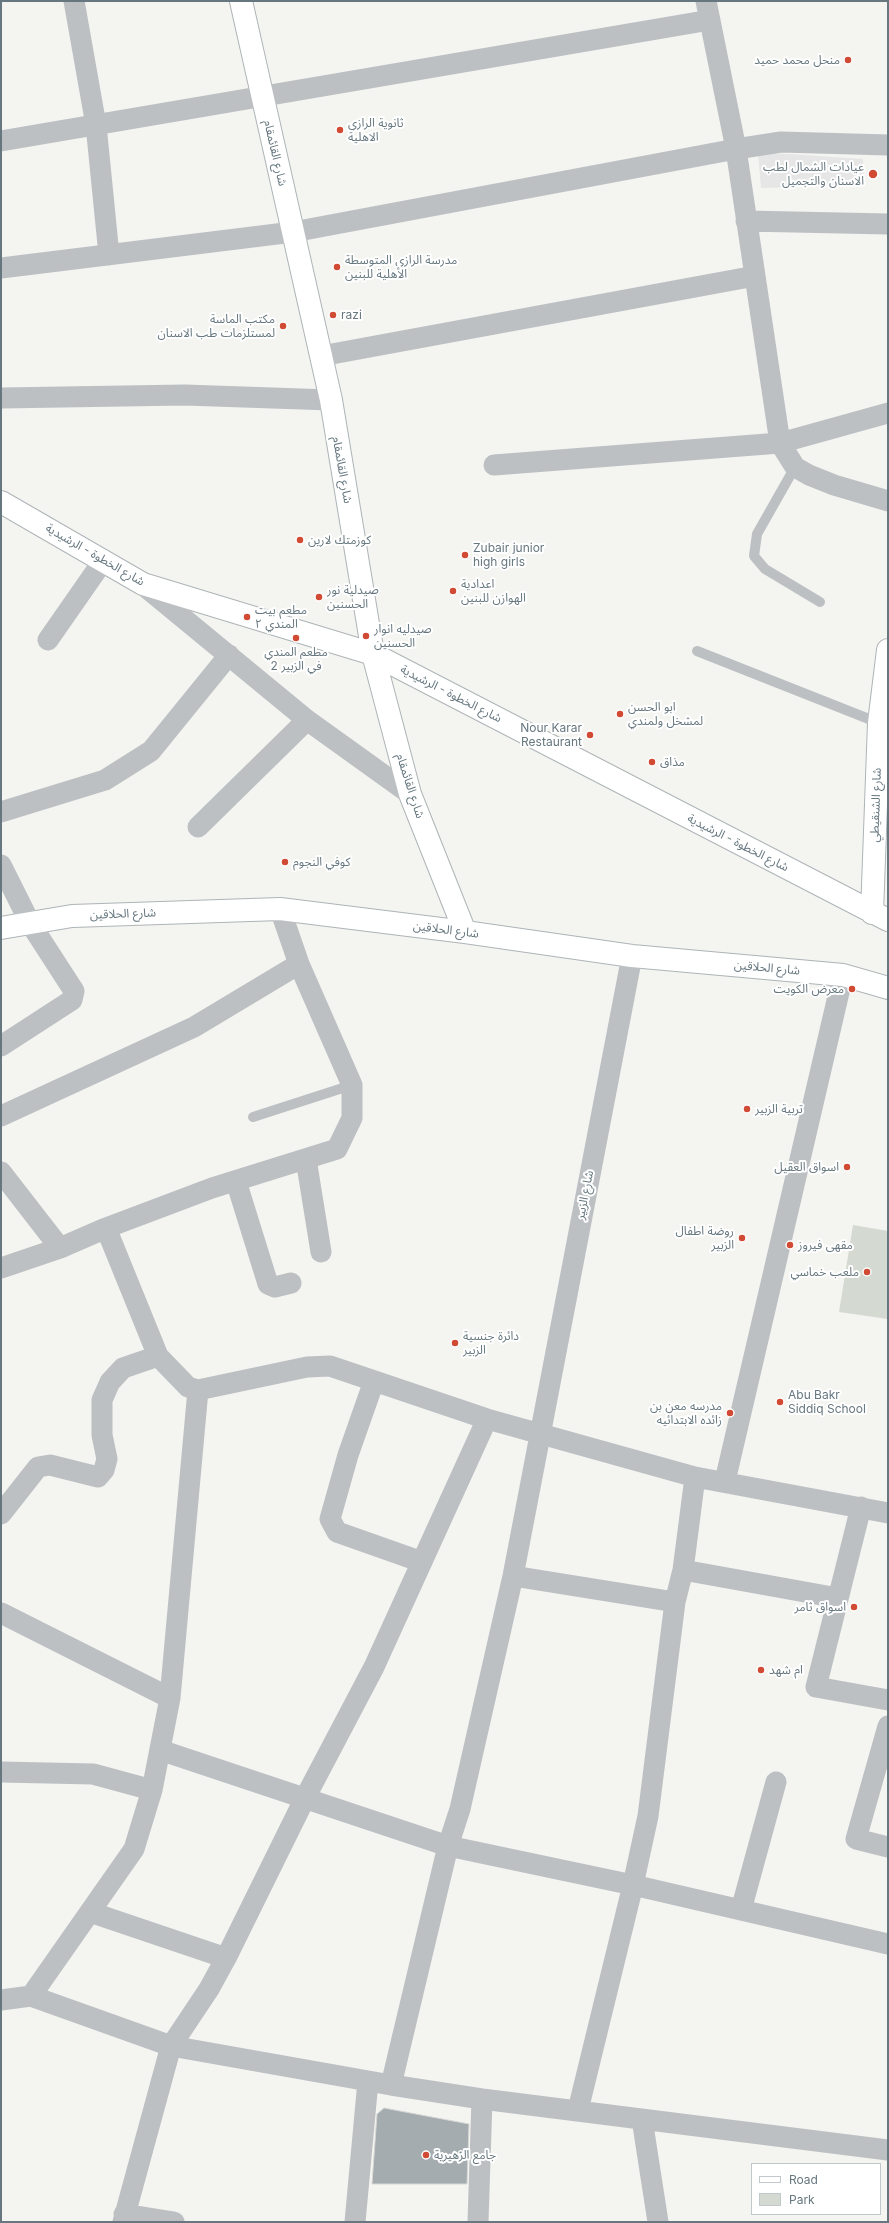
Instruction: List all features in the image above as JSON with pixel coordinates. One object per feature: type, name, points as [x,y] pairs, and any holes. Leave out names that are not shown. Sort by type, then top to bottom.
[{"type":"main road","name":"شارع القائمقام","points":[[241,1],[331,400],[373,654],[410,794],[465,932]]},
{"type":"main road","name":"شارع الخطوة - الرشيدية","points":[[1,502],[143,584],[373,654],[880,916]]},
{"type":"main road","name":"شارع الشنقيطي","points":[[880,916],[879,723],[888,650]]},
{"type":"main road","name":"شارع الحلاقين","points":[[1,928],[72,916],[280,909],[465,932],[632,956],[844,974],[888,988]]},
{"type":"street","points":[[74,1],[96,125],[109,255]]},
{"type":"street","points":[[1,141],[262,96],[708,10],[736,149],[780,443],[795,467],[834,485],[888,501]]},
{"type":"street","points":[[1,268],[293,232],[736,149],[781,142],[888,145]]},
{"type":"street","points":[[746,221],[888,224]]},
{"type":"street","points":[[321,356],[755,276]]},
{"type":"street","points":[[1,398],[185,395],[331,400]]},
{"type":"street","points":[[494,465],[780,443],[888,413]]},
{"type":"street","points":[[48,640],[103,560]]},
{"type":"street","points":[[143,584],[307,720],[410,794]]},
{"type":"street","points":[[1,812],[106,780],[151,751],[229,655]]},
{"type":"street","points":[[198,827],[307,720]]},
{"type":"street","points":[[1,865],[30,923],[74,991],[72,1000],[1,1046]]},
{"type":"street","points":[[1,1268],[60,1248],[106,1228],[236,1181],[337,1149],[346,1136],[352,1118],[352,1085],[300,964],[280,909]]},
{"type":"street","name":"شارع الزبير","points":[[391,2085],[448,1846],[460,1809],[513,1576],[539,1434],[632,956]]},
{"type":"street","points":[[1,1116],[194,1027],[300,964]]},
{"type":"street","points":[[725,1481],[844,974]]},
{"type":"street","points":[[306,1159],[321,1252]]},
{"type":"street","points":[[1,1172],[60,1248]]},
{"type":"street","points":[[236,1181],[268,1284],[275,1287],[291,1282]]},
{"type":"street","points":[[106,1228],[158,1356],[188,1387],[198,1390],[308,1367],[330,1366],[487,1419],[696,1476],[888,1513]]},
{"type":"street","points":[[1,1514],[38,1467],[50,1465],[98,1477],[104,1470],[107,1459],[102,1435],[102,1400],[110,1382],[123,1368],[158,1356]]},
{"type":"street","points":[[374,1381],[348,1455],[330,1519],[337,1532],[422,1562]]},
{"type":"street","points":[[31,1996],[134,1849],[152,1790],[170,1698],[198,1390]]},
{"type":"street","points":[[174,2222],[124,2218],[171,2046],[209,1989],[226,1958],[305,1798],[374,1667],[487,1419]]},
{"type":"street","points":[[578,2110],[634,1884],[648,1816],[675,1602],[683,1570],[696,1476]]},
{"type":"street","points":[[861,1507],[816,1687],[888,1700]]},
{"type":"street","points":[[683,1570],[838,1598]]},
{"type":"street","points":[[513,1576],[675,1602]]},
{"type":"street","points":[[1,1613],[170,1698]]},
{"type":"street","points":[[888,1726],[856,1839],[888,1847]]},
{"type":"street","points":[[160,1750],[448,1846],[634,1884],[888,1944]]},
{"type":"street","points":[[1,1772],[93,1774],[152,1790]]},
{"type":"street","points":[[741,1910],[776,1782]]},
{"type":"street","points":[[90,1912],[226,1958]]},
{"type":"street","points":[[1,2000],[31,1996],[171,2046],[391,2085],[482,2099],[888,2150]]},
{"type":"street","points":[[355,2222],[368,2081]]},
{"type":"street","points":[[478,2222],[482,2099]]},
{"type":"street","points":[[642,2119],[658,2222]]},
{"type":"lane","points":[[795,467],[757,534],[754,556],[765,569],[820,602]]},
{"type":"lane","points":[[697,651],[879,723]]},
{"type":"lane","points":[[253,1117],[352,1085]]},
{"type":"shaded area","points":[[758,152],[863,159],[864,185],[761,188]]},
{"type":"green space","name":"ملعب خماسي","points":[[853,1225],[888,1231],[888,1319],[839,1312]]},
{"type":"building","name":"جامع الزهيرية","points":[[384,2108],[469,2124],[467,2184],[372,2184],[377,2114]]},
{"type":"place","name":"منحل محمد حميد","points":[[848,60]]},
{"type":"place","name":"ثانوية الرازي الاهلية","points":[[340,130]]},
{"type":"place","name":"عيادات الشمال لطب الاسنان والتجميل","points":[[873,174]]},
{"type":"place","name":"مدرسة الرازي المتوسطة الأهلية للبنين","points":[[337,267]]},
{"type":"place","name":"razi","points":[[333,315]]},
{"type":"place","name":"مكتب الماسة لمستلزمات طب الاسنان","points":[[283,326]]},
{"type":"place","name":"كوزمتك لارين","points":[[300,540]]},
{"type":"place","name":"Zubair junior high girls","points":[[465,555]]},
{"type":"place","name":"اعدادية الهوازن للبنين","points":[[453,591]]},
{"type":"place","name":"صيدلية نور الحسنين","points":[[319,597]]},
{"type":"place","name":"مطعم بيت المندي ٢","points":[[247,617]]},
{"type":"place","name":"صيدليه انوار الحسنين","points":[[366,636]]},
{"type":"place","name":"مطعم المندي 2 في الزبير","points":[[296,638]]},
{"type":"place","name":"ابو الحسن لمشخل ولمندي","points":[[620,714]]},
{"type":"place","name":"Nour Karar Restaurant","points":[[590,735]]},
{"type":"place","name":"مذاق","points":[[652,762]]},
{"type":"place","name":"كوفي النجوم","points":[[285,862]]},
{"type":"place","name":"معرض الكويت","points":[[852,989]]},
{"type":"place","name":"تربية الزبير","points":[[747,1109]]},
{"type":"place","name":"اسواق العقيل","points":[[847,1167]]},
{"type":"place","name":"روضة اطفال الزبير","points":[[742,1238]]},
{"type":"place","name":"مقهى فيروز","points":[[790,1245]]},
{"type":"place","name":"ملعب خماسي","points":[[867,1272]]},
{"type":"place","name":"دائرة جنسية الزبير","points":[[455,1343]]},
{"type":"place","name":"Abu Bakr Siddiq School","points":[[780,1402]]},
{"type":"place","name":"مدرسه معن بن زائده الابتدائيه","points":[[730,1413]]},
{"type":"place","name":"اسواق ثامر","points":[[854,1607]]},
{"type":"place","name":"ام شهد","points":[[761,1670]]},
{"type":"place","name":"جامع الزهيرية","points":[[426,2155]]}]
